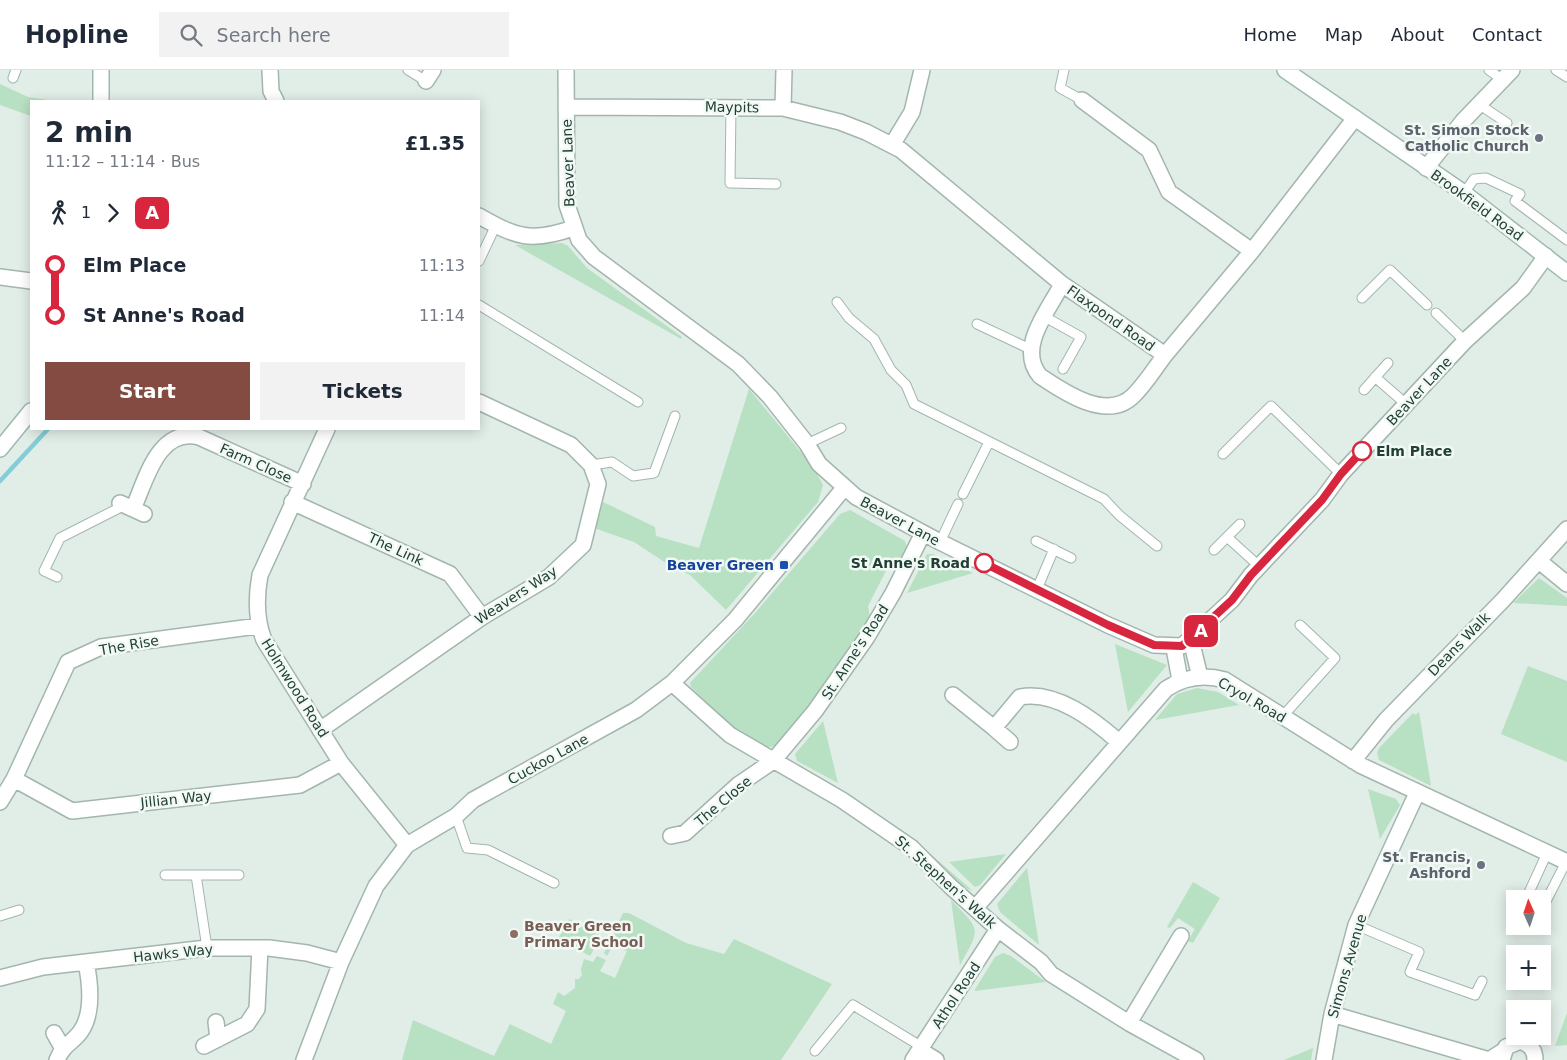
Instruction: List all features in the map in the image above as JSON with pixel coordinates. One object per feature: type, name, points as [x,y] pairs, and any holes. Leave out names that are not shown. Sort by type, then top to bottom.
[{"type":"street","points":[[100,100],[102,70]]},
{"type":"street","points":[[270,70],[271,91],[276,100]]},
{"type":"street","name":"Beaver Lane","points":[[566,70],[567,205],[573,228],[579,240],[594,257],[738,364],[770,397],[819,464],[844,488],[875,509],[940,542],[1108,625],[1154,645],[1174,648],[1182,646],[1191,640],[1232,600],[1259,566],[1322,500],[1341,474],[1406,404],[1465,341],[1523,288],[1546,256]]},
{"type":"street","points":[[783,108],[784,70]]},
{"type":"street","points":[[892,145],[912,112],[922,70]]},
{"type":"street","name":"Brookfield Road","points":[[1285,70],[1464,193],[1546,256]]},
{"type":"street","points":[[1426,168],[1463,121],[1507,75]]},
{"type":"street","points":[[1082,100],[1149,150],[1169,192],[1252,251]]},
{"type":"street","name":"Maypits","points":[[566,107],[783,108],[840,122],[892,145]]},
{"type":"street","name":"Flaxpond Road","points":[[892,145],[908,156],[1062,284],[1165,355],[1252,251],[1355,118]]},
{"type":"street","points":[[480,217],[513,234],[531,237],[548,236],[573,228]]},
{"type":"street","points":[[1546,256],[1567,273]]},
{"type":"street","points":[[0,277],[30,281]]},
{"type":"street","points":[[1062,284],[1030,350],[1036,371],[1040,376],[1095,406],[1120,405],[1134,396],[1165,355]]},
{"type":"street","points":[[480,402],[571,445],[591,465]]},
{"type":"street","points":[[0,449],[30,412]]},
{"type":"street","name":"Holmwood Road","points":[[327,430],[260,575],[258,626],[264,640],[341,763],[407,845]]},
{"type":"street","name":"Farm Close","points":[[130,508],[163,446],[176,437],[192,435],[200,437],[303,484]]},
{"type":"street","name":"Weavers Way","points":[[320,730],[482,617],[549,577],[583,545],[598,484],[591,465]]},
{"type":"street","name":"Cuckoo Lane","points":[[304,1060],[341,962],[376,886],[407,845],[456,816],[473,800],[636,710],[672,683],[735,620],[844,488]]},
{"type":"street","name":"The Link","points":[[292,502],[450,574],[482,617]]},
{"type":"street","name":"Deans Walk","points":[[1353,761],[1386,720],[1539,561],[1567,529]]},
{"type":"street","name":"St. Anne's Road","points":[[773,761],[815,711],[867,637],[893,593],[923,533]]},
{"type":"street","points":[[1539,561],[1567,584]]},
{"type":"street","name":"The Rise","points":[[0,802],[14,779],[68,662],[101,647],[258,626]]},
{"type":"street","points":[[1191,640],[1200,677]]},
{"type":"street","points":[[1174,648],[1180,680]]},
{"type":"street","name":"Cryol Road","points":[[976,907],[1166,689],[1180,680],[1200,677],[1224,680],[1353,761],[1416,793],[1566,862]]},
{"type":"street","name":"St. Stephen's Walk","points":[[672,683],[730,735],[842,800],[912,848],[950,886],[976,907],[998,929],[1042,962],[1051,974],[1129,1023],[1180,1053],[1196,1060]]},
{"type":"street","points":[[953,695],[1010,742]]},
{"type":"street","points":[[994,728],[1020,697],[1038,696],[1055,701],[1092,720],[1119,742]]},
{"type":"street","name":"The Close","points":[[671,836],[685,833],[738,785],[773,761]]},
{"type":"street","name":"Jillian Way","points":[[14,779],[72,811],[300,785],[341,763]]},
{"type":"street","name":"Simons Avenue","points":[[1324,1060],[1332,1014],[1356,925],[1416,793]]},
{"type":"street","name":"Athol Road","points":[[918,1052],[998,929]]},
{"type":"street","points":[[1129,1023],[1181,936]]},
{"type":"street","name":"Hawks Way","points":[[0,978],[43,967],[207,948],[260,948],[307,953],[341,962]]},
{"type":"street","points":[[204,1046],[247,1024],[257,1009],[260,948]]},
{"type":"street","points":[[60,1054],[82,1031],[87,1014],[90,988],[86,962]]},
{"type":"street","points":[[1332,1014],[1489,1060],[1502,1056],[1510,1043],[1520,1041],[1530,1045],[1535,1054],[1535,1060]]},
{"type":"street","points":[[216,1022],[218,1039]]},
{"type":"street","points":[[54,1033],[60,1054]]},
{"type":"street","points":[[918,1052],[936,1060]]},
{"type":"lane","points":[[408,70],[430,76]]},
{"type":"lane","points":[[1064,70],[1060,88],[1082,100]]},
{"type":"lane","points":[[1489,70],[1507,75]]},
{"type":"lane","points":[[1556,70],[1567,77]]},
{"type":"lane","points":[[1480,105],[1507,123]]},
{"type":"lane","points":[[731,107],[730,183],[776,184]]},
{"type":"lane","points":[[1464,193],[1474,179],[1486,178],[1520,194],[1516,201],[1567,240]]},
{"type":"lane","points":[[480,259],[496,225]]},
{"type":"lane","points":[[1362,298],[1390,270],[1427,305]]},
{"type":"lane","points":[[837,302],[849,318],[874,339],[891,370],[906,385],[914,404],[1104,499],[1119,515],[1157,546]]},
{"type":"lane","points":[[480,306],[638,402]]},
{"type":"lane","points":[[1436,313],[1465,341]]},
{"type":"lane","points":[[1045,316],[1081,337],[1063,369]]},
{"type":"lane","points":[[977,324],[1030,350]]},
{"type":"lane","points":[[1364,390],[1388,363]]},
{"type":"lane","points":[[1375,377],[1406,404]]},
{"type":"lane","points":[[1223,454],[1270,406],[1341,474]]},
{"type":"lane","points":[[591,465],[612,462],[633,476],[654,473],[675,416]]},
{"type":"lane","points":[[806,444],[842,428]]},
{"type":"lane","points":[[963,494],[989,442]]},
{"type":"lane","points":[[940,542],[958,504]]},
{"type":"lane","points":[[57,577],[44,571],[60,538],[130,508]]},
{"type":"lane","points":[[1214,550],[1240,524]]},
{"type":"lane","points":[[1227,537],[1259,566]]},
{"type":"lane","points":[[1036,541],[1071,558]]},
{"type":"lane","points":[[1038,589],[1054,549]]},
{"type":"lane","points":[[1282,717],[1335,658],[1300,625]]},
{"type":"lane","points":[[456,816],[468,848],[488,850],[554,883]]},
{"type":"lane","points":[[1530,890],[1548,854]]},
{"type":"lane","points":[[1551,891],[1566,862]]},
{"type":"lane","points":[[165,875],[239,875]]},
{"type":"lane","points":[[196,875],[207,948]]},
{"type":"lane","points":[[0,916],[19,910]]},
{"type":"lane","points":[[1356,925],[1419,952],[1410,972],[1475,995],[1482,981]]},
{"type":"lane","points":[[815,1050],[853,1005],[918,1052]]},
{"type":"green space","points":[[0,84],[28,97],[48,100],[30,100],[30,116],[0,105]]},
{"type":"green space","points":[[562,243],[568,246],[587,268],[682,337],[681,339],[515,245]]},
{"type":"green space","points":[[749,389],[813,467],[823,485],[818,502],[726,610],[690,575],[669,565],[634,542],[594,528],[603,502],[655,527],[656,536],[699,548]]},
{"type":"green space","points":[[850,510],[905,541],[907,548],[903,557],[891,561],[868,606],[870,618],[830,681],[776,746],[764,747],[756,744],[716,712],[691,687],[690,683],[755,613],[840,514]]},
{"type":"green space","points":[[927,554],[933,554],[973,573],[907,593]]},
{"type":"green space","points":[[1539,578],[1567,598],[1567,606],[1513,603]]},
{"type":"green space","points":[[1115,644],[1167,665],[1128,712]]},
{"type":"green space","points":[[1528,666],[1567,681],[1567,762],[1501,734]]},
{"type":"green space","points":[[1197,688],[1218,692],[1239,705],[1155,720],[1177,694]]},
{"type":"green space","points":[[1419,712],[1431,786],[1379,760],[1377,753],[1379,748],[1413,713],[1415,715]]},
{"type":"green space","points":[[823,721],[838,783],[797,761],[795,754]]},
{"type":"green space","points":[[1368,789],[1396,799],[1400,805],[1380,839]]},
{"type":"green space","points":[[919,844],[973,891],[966,888],[916,845]]},
{"type":"green space","points":[[1006,854],[980,885],[975,887],[949,862]]},
{"type":"green space","points":[[1027,868],[1039,945],[1000,912],[997,904]]},
{"type":"green space","points":[[1193,882],[1220,898],[1193,943],[1188,941],[1195,929],[1178,918],[1170,928],[1167,927]]},
{"type":"green space","points":[[951,900],[973,924],[975,930],[972,943],[960,965]]},
{"type":"green space","points":[[623,913],[629,913],[686,943],[724,954],[734,939],[832,984],[781,1060],[402,1060],[413,1020],[494,1056],[510,1024],[551,1044],[566,1011],[553,1004],[558,992],[564,996],[575,988],[575,979],[579,979],[582,975],[581,969],[584,959],[593,962],[597,956],[606,960],[600,971],[615,978],[627,951],[613,945],[607,956],[604,953]]},
{"type":"green space","points":[[569,919],[601,936],[590,956],[558,939]]},
{"type":"green space","points":[[1003,953],[1011,956],[1046,982],[974,991],[995,957]]},
{"type":"green space","points":[[1567,1013],[1567,1045],[1555,1046]]},
{"type":"green space","points":[[1313,1048],[1311,1060],[1284,1060]]},
{"type":"waterway","points":[[0,481],[47,430]]},
{"type":"bus line","name":"A","points":[[984,563],[1108,625],[1154,645],[1174,648],[1182,646],[1191,640],[1232,600],[1251,575],[1322,500],[1341,474],[1362,451]]},
{"type":"place","name":"St. Simon Stock Catholic Church","points":[[1539,138]]},
{"type":"place","name":"Elm Place","points":[[1362,451]]},
{"type":"place","name":"St Anne's Road","points":[[984,563]]},
{"type":"place","name":"Beaver Green","points":[[784,565]]},
{"type":"place","name":"St. Francis, Ashford","points":[[1481,865]]},
{"type":"place","name":"Beaver Green Primary School","points":[[514,934]]}]
